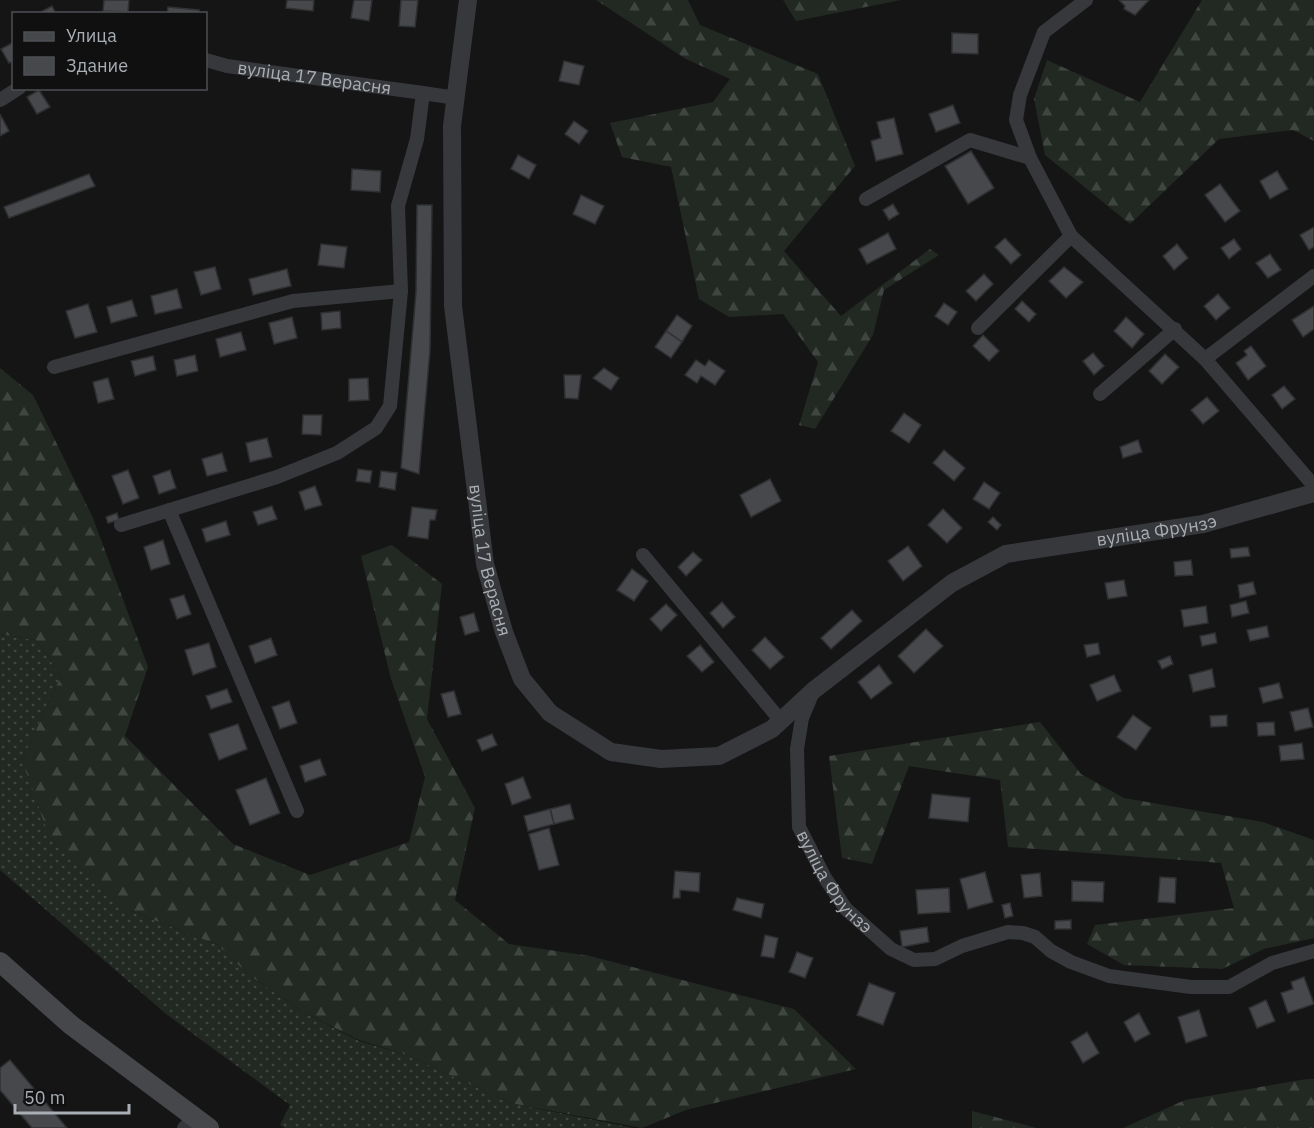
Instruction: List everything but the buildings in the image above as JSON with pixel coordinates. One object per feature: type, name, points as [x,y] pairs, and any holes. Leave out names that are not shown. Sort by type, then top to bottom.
[{"type":"main road","points":[[0,962],[71,1025],[196,1125]]},
{"type":"street","name":"вуліца 17 Верасня","points":[[468,0],[452,126],[453,306],[485,564],[504,632],[522,679],[550,712],[611,752],[661,759],[719,756],[772,729],[814,690]]},
{"type":"street","points":[[1086,0],[1044,32],[1020,95],[1016,120],[1030,158],[1071,236],[1175,329],[1205,359],[1314,486]]},
{"type":"street","name":"вуліца 17 Верасня","points":[[207,60],[227,66],[456,98]]},
{"type":"street","points":[[0,100],[16,90]]},
{"type":"street","points":[[121,525],[287,473],[337,453],[376,428],[390,406],[401,291],[398,206],[417,139],[423,93]]},
{"type":"street","points":[[866,199],[970,140],[1030,158]]},
{"type":"street","points":[[978,328],[1071,236]]},
{"type":"street","points":[[1205,359],[1314,276]]},
{"type":"street","points":[[54,367],[293,301],[401,291]]},
{"type":"street","points":[[1100,394],[1175,329]]},
{"type":"street","name":"вуліца Фрунзэ","points":[[1314,493],[1203,524],[1006,554],[952,583],[814,690],[802,718],[797,749],[799,827],[819,869],[846,909],[891,949],[915,960],[935,959],[962,946],[1008,932],[1023,933],[1035,937],[1051,951],[1071,962],[1109,976],[1191,987],[1229,987],[1272,963],[1314,951]]},
{"type":"street","points":[[169,510],[297,811]]},
{"type":"street","points":[[643,555],[781,721]]},
{"type":"green space","points":[[596,0],[688,0],[700,25],[818,74],[855,166],[784,251],[841,316],[930,249],[939,255],[884,290],[873,335],[815,429],[799,425],[818,362],[783,314],[729,317],[699,299],[671,167],[622,157],[610,123],[713,102],[730,79],[686,59]]},
{"type":"green space","points":[[783,0],[901,0],[796,21]]},
{"type":"green space","points":[[1202,0],[1314,0],[1314,141],[1293,130],[1219,139],[1130,224],[1045,155],[1034,99],[1047,60],[1140,102]]},
{"type":"green space","points":[[0,368],[33,395],[93,518],[148,667],[125,736],[233,844],[310,875],[409,842],[425,777],[391,679],[361,556],[392,545],[442,584],[427,719],[475,808],[455,900],[509,944],[590,956],[794,1009],[856,1069],[686,1110],[642,1128],[510,1103],[407,1055],[359,1040],[303,1012],[249,975],[218,945],[126,909],[50,839],[22,760],[61,676],[36,640],[0,634]]},
{"type":"green space","points":[[0,634],[36,640],[61,676],[22,760],[126,909],[218,945],[249,975],[303,1012],[359,1041],[407,1055],[510,1103],[634,1128],[285,1128],[280,1125],[290,1105],[166,1014],[0,870]]},
{"type":"green space","points":[[1040,722],[1081,774],[1124,798],[1263,822],[1314,840],[1314,938],[1264,949],[1222,969],[1124,965],[1087,944],[1095,925],[1234,908],[1221,863],[1008,847],[1000,780],[909,766],[872,864],[842,858],[829,756]]},
{"type":"green space","points":[[1314,1079],[1314,1128],[1123,1128],[1185,1100]]},
{"type":"green space","points":[[972,1111],[1037,1128],[972,1128]]}]
